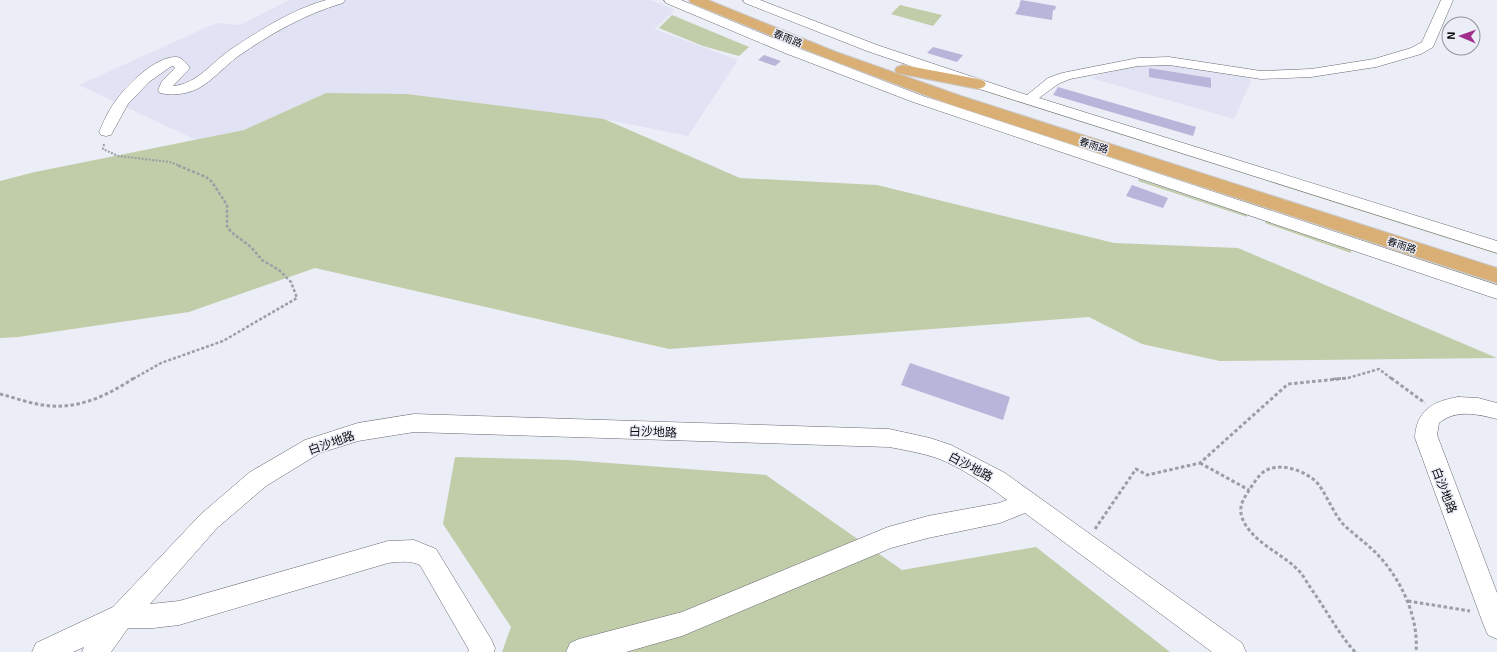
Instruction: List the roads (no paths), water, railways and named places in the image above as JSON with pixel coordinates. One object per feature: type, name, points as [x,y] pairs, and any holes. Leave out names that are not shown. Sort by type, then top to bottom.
[{"type":"main road","name":"春雨路","points":[[696,0],[831,55],[955,100],[1497,276]]},
{"type":"main road","name":"春雨路","points":[[722,0],[900,69],[1497,262]]},
{"type":"main road","points":[[900,69],[978,84]]},
{"type":"street","points":[[106,132],[122,102],[144,79],[165,64],[176,62],[183,68],[167,84],[165,90],[173,91],[195,84],[233,55],[289,20],[309,10],[339,0]]},
{"type":"street","points":[[670,0],[790,50],[918,99],[1497,292]]},
{"type":"street","points":[[748,0],[865,45],[978,84],[1497,248]]},
{"type":"street","points":[[1029,100],[1040,90],[1067,76],[1138,62],[1169,61],[1260,75],[1311,73],[1376,63],[1416,51],[1428,44],[1447,0]]},
{"type":"street","name":"白沙地路","points":[[1495,620],[1426,438],[1427,425],[1434,415],[1446,407],[1464,405],[1497,411]]},
{"type":"street","name":"白沙地路","points":[[95,652],[122,616],[210,521],[258,479],[312,446],[358,432],[414,423],[889,438],[916,443],[942,451],[970,464],[997,480],[1233,652]]},
{"type":"street","points":[[579,652],[682,624],[888,538],[928,527],[1000,513],[1028,502]]},
{"type":"street","points":[[45,652],[122,616],[153,616],[179,613],[388,552],[410,550],[421,552],[428,557],[482,648],[482,652]]},
{"type":"street","points":[[110,652],[122,616]]}]
